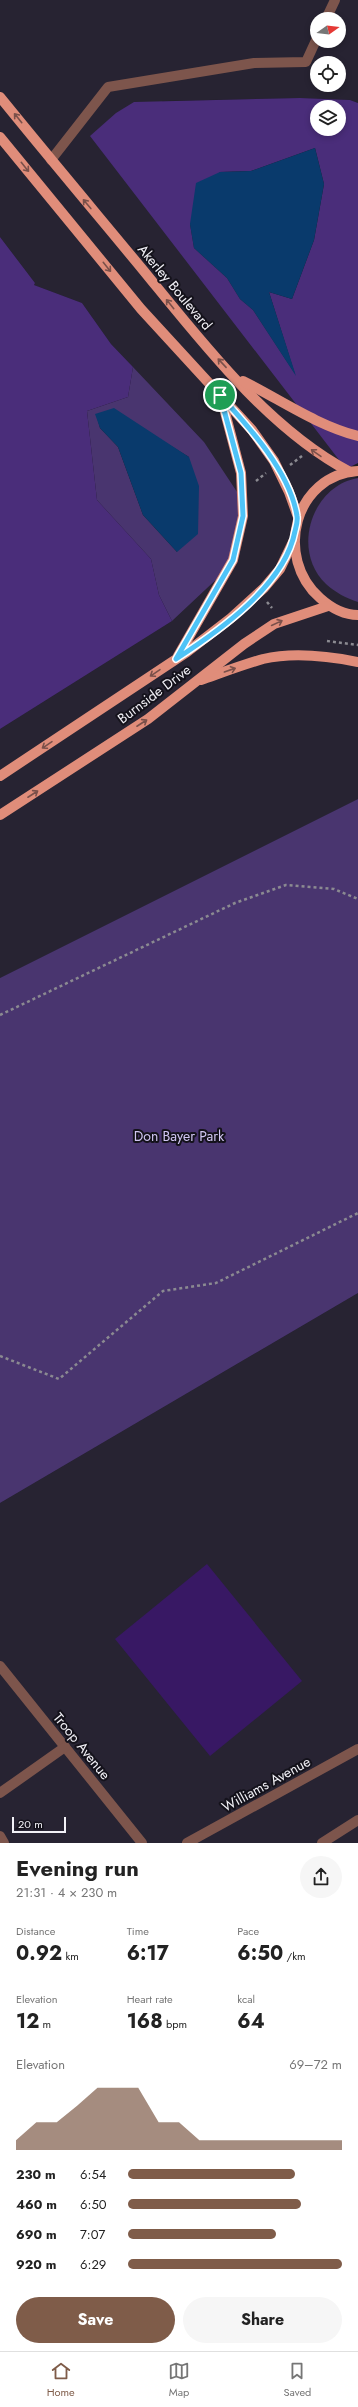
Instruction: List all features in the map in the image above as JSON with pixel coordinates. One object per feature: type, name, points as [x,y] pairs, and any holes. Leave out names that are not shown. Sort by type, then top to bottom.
[{"type":"main road","name":"Akerley Boulevard","points":[[0,97],[195,334],[301,442],[323,458],[354,472]]},
{"type":"main road","points":[[0,137],[142,309],[252,430],[274,461],[289,492],[298,517]]},
{"type":"main road","points":[[236,377],[316,421],[338,431],[358,436]]},
{"type":"main road","points":[[176,659],[233,560],[243,516],[241,473],[220,395]]},
{"type":"main road","points":[[354,472],[328,481],[311,496],[298,517],[293,542],[297,567],[310,589],[328,606],[356,616]]},
{"type":"main road","name":"Burnside Drive","points":[[0,776],[176,659],[231,618],[264,588],[280,569],[293,542]]},
{"type":"main road","name":"Burnside Drive","points":[[0,815],[148,719],[193,683],[274,624],[328,606]]},
{"type":"main road","points":[[193,683],[264,659],[297,656],[334,657],[358,662]]},
{"type":"street","points":[[329,12],[335,0]]},
{"type":"street","points":[[51,160],[108,87],[254,63],[306,62],[312,48]]},
{"type":"street","name":"Troop Avenue","points":[[0,1666],[142,1843]]},
{"type":"street","points":[[0,1794],[65,1747]]},
{"type":"street","name":"Williams Avenue","points":[[187,1843],[358,1749]]},
{"type":"street","points":[[322,1843],[358,1820]]},
{"type":"street","points":[[0,1836],[4,1843]]},
{"type":"path","points":[[287,466],[296,462],[303,455]]},
{"type":"path","points":[[0,1015],[235,903],[286,885],[334,889],[358,899]]},
{"type":"path","points":[[0,1356],[59,1379],[163,1291],[216,1282],[358,1213]]},
{"type":"shaded area","points":[[0,0],[358,0],[358,103],[350,100],[300,98],[162,101],[346,469],[358,480],[358,799],[0,978],[0,729],[172,621],[237,560],[204,442],[111,344],[82,303],[34,285],[35,283],[0,237]]},
{"type":"shaded area","points":[[300,98],[350,100],[358,103],[358,463],[346,469],[90,136],[116,113],[134,102]],"holes":[[[315,148],[324,184],[314,240],[292,299],[269,292],[295,374],[253,310],[240,299],[227,278],[194,248],[190,224],[220,172],[251,171]]]},
{"type":"shaded area","points":[[0,237],[35,283],[34,285],[82,303],[111,344],[133,367],[128,397],[87,411],[97,500],[151,559],[159,595],[172,621],[0,729]]},
{"type":"shaded area","points":[[358,1293],[358,1843],[0,1843],[0,1503]]},
{"type":"green space","points":[[133,367],[204,442],[247,507],[237,560],[172,621],[159,595],[151,559],[97,500],[87,411],[128,397]],"holes":[[[96,414],[158,438],[189,457],[177,552],[143,515],[118,447],[100,428]]]},
{"type":"green space","points":[[358,478],[358,602],[341,595],[334,590],[326,584],[315,570],[310,555],[308,538],[311,522],[318,506],[328,493],[342,483]]},
{"type":"green space","name":"Don Bayer Park","points":[[358,799],[358,1293],[0,1503],[0,978]]},
{"type":"water","points":[[315,148],[324,184],[314,240],[292,299],[269,292],[296,376],[253,310],[240,299],[227,278],[194,248],[190,224],[196,183],[220,172],[251,171]]},
{"type":"water","points":[[114,408],[189,457],[199,486],[198,534],[177,552],[143,515],[118,447],[100,428],[95,414]]},
{"type":"building","points":[[207,1564],[302,1681],[210,1756],[115,1639]]},
{"type":"route","points":[[220,395],[252,430],[274,461],[289,492],[298,517],[293,542],[280,569],[264,588],[231,618],[176,659],[233,560],[243,516],[241,473],[220,395]]}]
